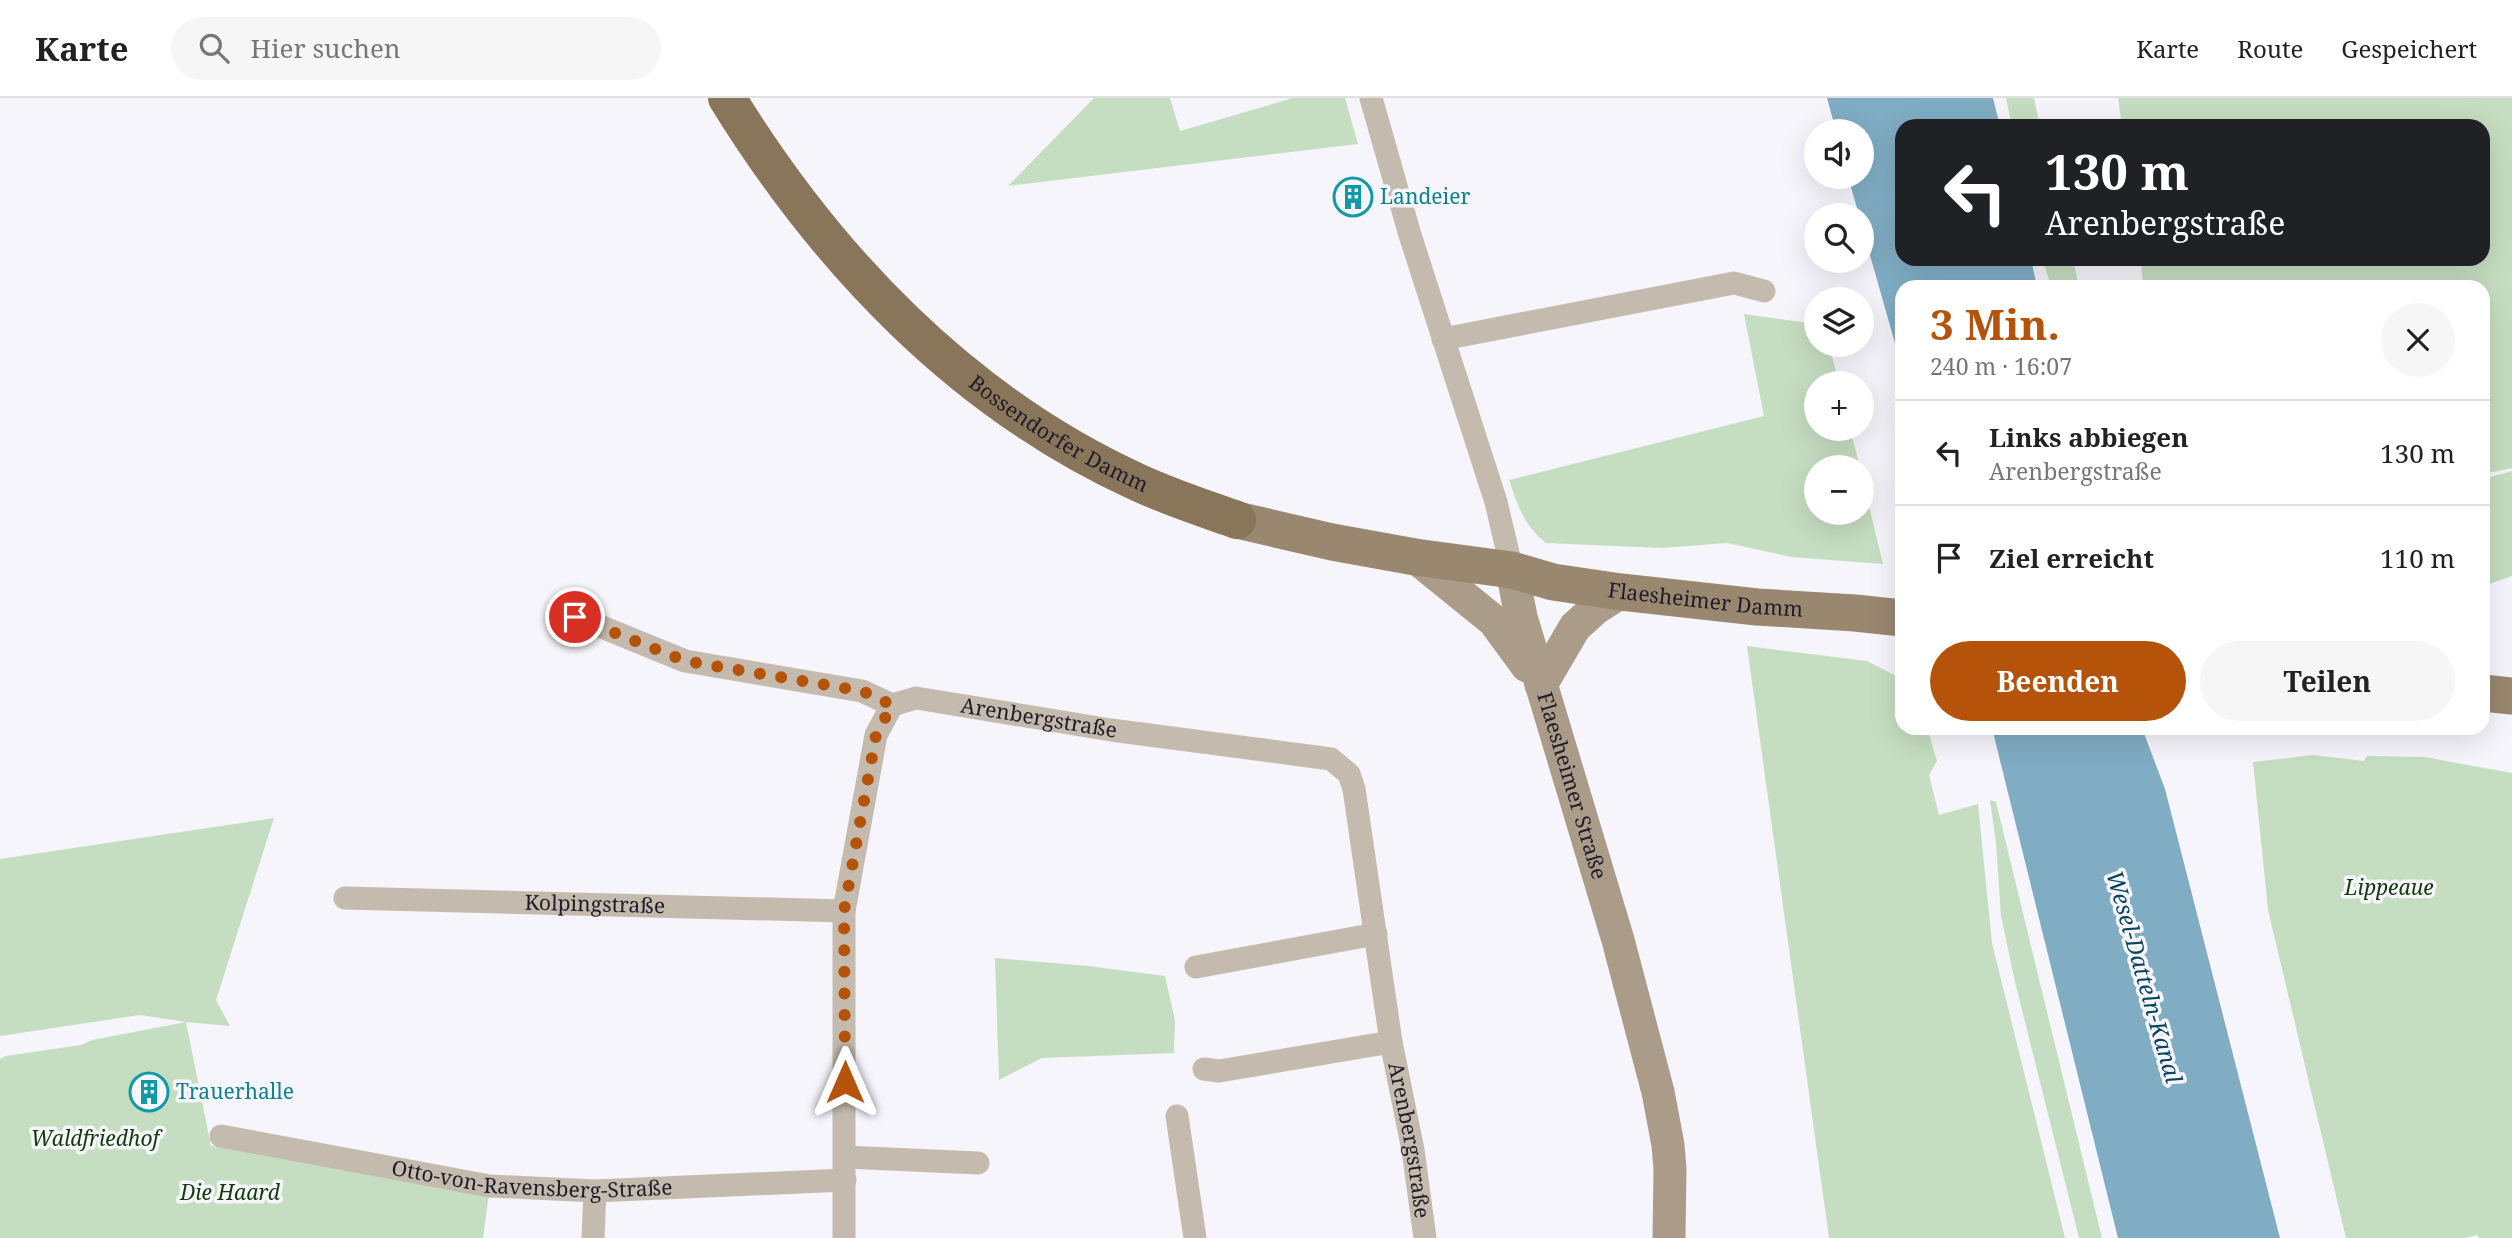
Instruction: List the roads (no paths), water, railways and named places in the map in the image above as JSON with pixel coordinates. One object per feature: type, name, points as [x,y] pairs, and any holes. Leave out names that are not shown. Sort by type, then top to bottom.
[{"type":"highway","name":"Bossendorfer Damm","points":[[727,98],[776,174],[848,264],[926,343],[982,390],[1042,431],[1102,465],[1170,496],[1237,520]]},
{"type":"main road","name":"Bossendorfer Damm","points":[[1237,520],[1332,542],[1512,570]]},
{"type":"main road","points":[[1415,557],[1494,621],[1541,685],[1575,627],[1596,608],[1621,592]]},
{"type":"main road","name":"Flaesheimer Damm","points":[[1512,570],[1553,582],[1621,592],[1734,605],[1895,617]]},
{"type":"main road","name":"Flaesheimer Straße","points":[[1512,570],[1521,617],[1618,940],[1658,1093],[1670,1170],[1669,1238]]},
{"type":"main road","points":[[2490,694],[2512,696]]},
{"type":"street","name":"Flaesheimer Straße","points":[[1371,98],[1410,235],[1496,502],[1512,570]]},
{"type":"street","points":[[1443,339],[1734,283],[1764,291]]},
{"type":"street","points":[[575,617],[685,661],[862,691],[892,705],[876,735],[844,911],[844,1238]]},
{"type":"street","name":"Arenbergstraße","points":[[892,705],[916,698],[1111,730],[1331,759],[1349,774],[1354,789],[1391,1042],[1413,1150],[1425,1238]]},
{"type":"street","name":"Kolpingstraße","points":[[345,898],[844,911]]},
{"type":"street","points":[[1196,967],[1376,934]]},
{"type":"street","name":"Arenbergstraße","points":[[1203,1069],[1219,1071],[1391,1042]]},
{"type":"street","points":[[1177,1116],[1195,1238]]},
{"type":"street","name":"Otto-von-Ravensberg-Straße","points":[[221,1136],[490,1186],[594,1191],[845,1180]]},
{"type":"street","points":[[845,1157],[978,1163]]},
{"type":"street","points":[[593,1238],[594,1191]]},
{"type":"water","points":[[1827,98],[1993,98],[1998,119],[1895,119],[1895,266],[2032,266],[2036,280],[1895,280],[1895,343],[1874,269],[1874,203],[1856,203],[1851,189],[1874,189],[1874,119],[1833,119]]},
{"type":"water","name":"Wesel-Datteln-Kanal","points":[[1994,735],[2145,735],[2165,789],[2280,1238],[2118,1238]]},
{"type":"place","name":"Landeier","points":[[1353,197]]},
{"type":"place","name":"Trauerhalle","points":[[149,1092]]},
{"type":"park label","name":"Lippeaue","points":[[2389,888]]},
{"type":"park label","name":"Waldfriedhof","points":[[95,1139]]},
{"type":"park label","name":"Die Haard","points":[[230,1193]]}]
